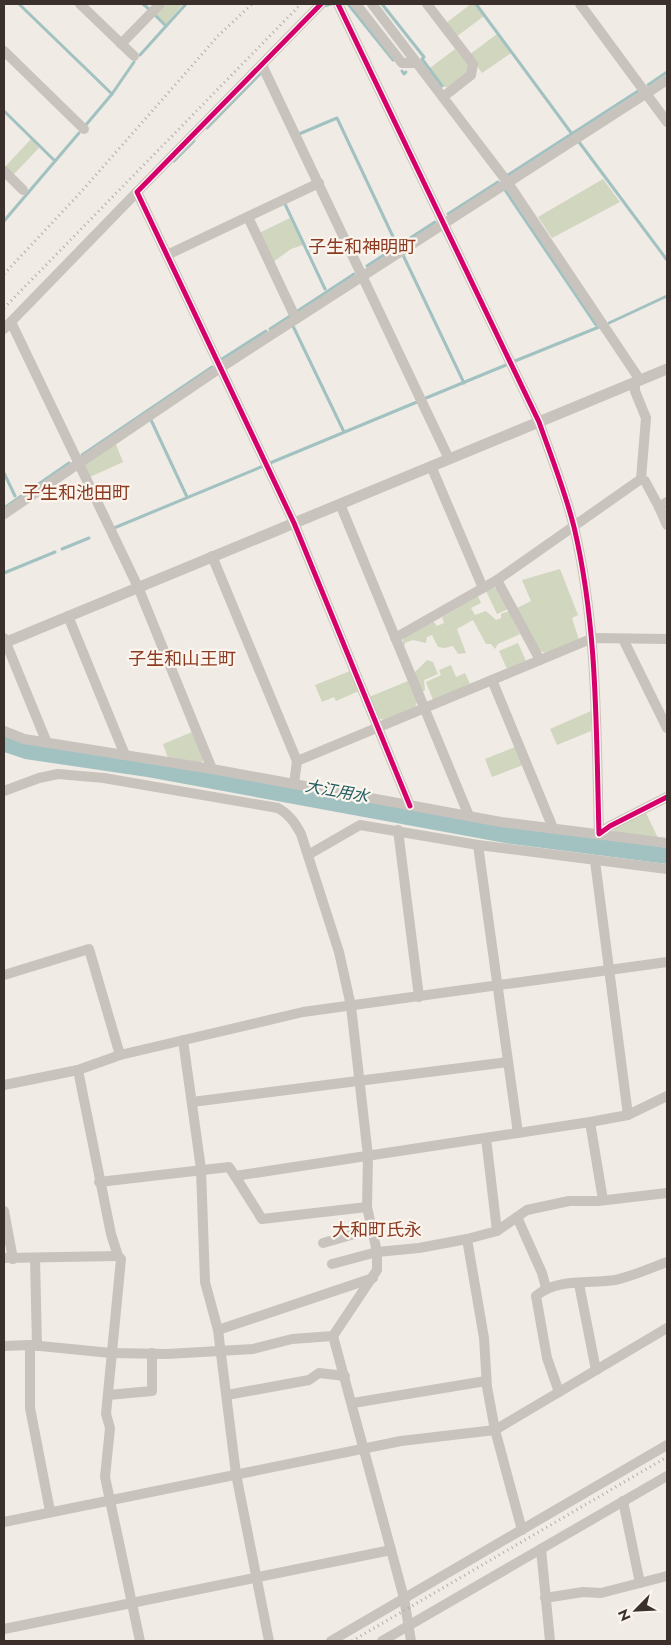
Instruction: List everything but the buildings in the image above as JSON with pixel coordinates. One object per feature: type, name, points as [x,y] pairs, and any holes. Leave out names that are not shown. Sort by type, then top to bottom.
[{"type":"street","points":[[80,4],[134,56]]},
{"type":"street","points":[[122,44],[160,4]]},
{"type":"street","points":[[212,769],[138,587],[78,464],[7,326],[320,4]]},
{"type":"street","points":[[338,4],[539,422],[574,526],[586,584],[593,638],[599,834]]},
{"type":"street","points":[[356,4],[402,63],[416,63]]},
{"type":"street","points":[[372,4],[508,183],[637,381],[635,391],[646,418],[640,479],[497,580],[395,638]]},
{"type":"street","points":[[427,4],[473,64],[472,75],[443,97]]},
{"type":"street","points":[[580,4],[667,122]]},
{"type":"street","points":[[4,51],[84,129]]},
{"type":"street","points":[[262,65],[449,459]]},
{"type":"street","points":[[4,514],[362,275],[667,80]]},
{"type":"street","points":[[4,171],[23,190]]},
{"type":"street","points":[[167,255],[318,184]]},
{"type":"street","points":[[137,192],[294,522],[410,806]]},
{"type":"street","points":[[248,217],[296,319]]},
{"type":"street","points":[[47,743],[4,641],[667,369]]},
{"type":"street","points":[[431,466],[483,588]]},
{"type":"street","points":[[640,479],[645,481],[663,505],[667,525]]},
{"type":"street","points":[[340,504],[469,816]]},
{"type":"street","points":[[212,556],[297,760],[294,784]]},
{"type":"street","points":[[497,580],[540,660]]},
{"type":"street","points":[[68,616],[125,755]]},
{"type":"street","points":[[297,760],[593,638],[667,639]]},
{"type":"street","points":[[623,639],[667,728]]},
{"type":"street","points":[[492,680],[554,828]]},
{"type":"street","points":[[4,731],[24,739],[212,769],[410,806],[667,844]]},
{"type":"street","points":[[4,791],[39,778],[58,774],[104,778],[278,808],[288,813],[294,821],[308,855],[339,952],[351,1006],[361,1080],[368,1156],[367,1207],[378,1252],[377,1270],[373,1278],[333,1336]]},
{"type":"street","points":[[599,834],[610,826],[667,797]]},
{"type":"street","points":[[308,855],[360,825],[478,845],[667,869]]},
{"type":"street","points":[[398,830],[419,997]]},
{"type":"street","points":[[478,845],[518,1132]]},
{"type":"street","points":[[595,861],[628,1115]]},
{"type":"street","points":[[4,975],[89,949],[120,1055]]},
{"type":"street","points":[[4,1085],[78,1070],[120,1055],[303,1012],[667,962]]},
{"type":"street","points":[[183,1040],[201,1169],[205,1282],[218,1330],[236,1474],[270,1641]]},
{"type":"street","points":[[192,1102],[508,1062]]},
{"type":"street","points":[[78,1070],[99,1182],[118,1256],[121,1259],[106,1414],[110,1428],[105,1477],[140,1641]]},
{"type":"street","points":[[235,1176],[628,1115],[667,1096]]},
{"type":"street","points":[[590,1122],[603,1200]]},
{"type":"street","points":[[486,1138],[497,1230]]},
{"type":"street","points":[[99,1182],[229,1167],[262,1219],[367,1207]]},
{"type":"street","points":[[332,1264],[378,1252],[419,1248],[467,1239],[497,1230],[527,1210],[569,1201],[667,1194]]},
{"type":"street","points":[[4,1211],[8,1259],[118,1256]]},
{"type":"street","points":[[517,1217],[542,1273],[546,1288]]},
{"type":"street","points":[[323,1243],[372,1229]]},
{"type":"street","points":[[467,1239],[484,1338],[486,1381],[495,1430],[522,1530]]},
{"type":"street","points":[[34,1258],[34,1346],[30,1408],[50,1511]]},
{"type":"street","points":[[559,1392],[547,1358],[536,1296],[546,1288],[561,1284],[579,1284],[617,1279],[667,1262]]},
{"type":"street","points":[[218,1330],[373,1278]]},
{"type":"street","points":[[579,1284],[596,1370]]},
{"type":"street","points":[[4,1522],[50,1511],[401,1441],[495,1430],[667,1328]]},
{"type":"street","points":[[4,1346],[34,1346],[111,1353],[152,1354],[253,1349],[292,1339],[333,1336]]},
{"type":"street","points":[[333,1336],[353,1403],[404,1598],[411,1641]]},
{"type":"street","points":[[108,1395],[152,1391],[152,1354]]},
{"type":"street","points":[[226,1395],[309,1380],[318,1373],[345,1376]]},
{"type":"street","points":[[353,1403],[486,1381]]},
{"type":"street","points":[[331,1641],[667,1445]]},
{"type":"street","points":[[382,1641],[667,1476]]},
{"type":"street","points":[[623,1502],[640,1583]]},
{"type":"street","points":[[541,1549],[550,1641]]},
{"type":"street","points":[[4,1629],[391,1550]]},
{"type":"street","points":[[545,1598],[583,1592],[601,1593],[667,1576]]},
{"type":"green space","points":[[162,4],[183,4],[166,24],[153,12]]},
{"type":"green space","points":[[471,4],[474,4],[484,16],[456,37],[446,23]]},
{"type":"green space","points":[[497,34],[511,53],[482,73],[469,55]]},
{"type":"green space","points":[[455,49],[470,68],[469,72],[449,87],[444,87],[430,68]]},
{"type":"green space","points":[[31,139],[39,148],[12,176],[4,168]]},
{"type":"green space","points":[[603,179],[620,202],[552,238],[538,217]]},
{"type":"green space","points":[[290,218],[303,245],[291,249],[273,262],[259,233]]},
{"type":"green space","points":[[115,442],[123,462],[88,478],[84,465]]},
{"type":"green space","points":[[560,569],[578,615],[572,618],[579,640],[546,653],[540,651],[517,608],[531,601],[522,580]]},
{"type":"green space","points":[[493,587],[498,589],[508,609],[497,614],[486,591]]},
{"type":"green space","points":[[478,596],[481,603],[471,608],[475,615],[486,611],[496,620],[501,618],[501,614],[509,611],[520,634],[498,644],[495,649],[491,644],[486,644],[473,620],[457,629],[466,653],[458,654],[453,646],[438,647],[432,635],[427,637],[426,643],[413,640],[405,643],[405,645],[402,644],[404,637],[433,621],[437,626],[444,623],[442,617]]},
{"type":"green space","points":[[518,643],[526,661],[507,669],[499,651]]},
{"type":"green space","points":[[427,660],[433,662],[438,674],[424,680],[425,690],[422,692],[414,673]]},
{"type":"green space","points":[[451,665],[456,677],[465,673],[470,684],[433,700],[426,682],[441,675],[439,670]]},
{"type":"green space","points":[[350,671],[359,691],[336,701],[334,697],[322,702],[315,685]]},
{"type":"green space","points":[[408,681],[417,702],[415,707],[384,720],[378,718],[369,697]]},
{"type":"green space","points":[[591,711],[591,731],[557,745],[550,729]]},
{"type":"green space","points":[[192,732],[204,759],[201,763],[168,758],[163,744]]},
{"type":"green space","points":[[515,747],[523,765],[492,777],[485,759]]},
{"type":"green space","points":[[646,813],[658,838],[614,833],[613,829]]},
{"type":"water","points":[[4,735],[667,848],[667,864],[505,843],[147,777],[25,759],[4,752]]},
{"type":"waterway","points":[[19,4],[112,94]]},
{"type":"waterway","points":[[143,4],[150,10]]},
{"type":"waterway","points":[[140,55],[186,4]]},
{"type":"waterway","points":[[324,6],[331,4]]},
{"type":"waterway","points":[[348,4],[393,60]]},
{"type":"waterway","points":[[382,4],[424,57],[422,59],[442,86]]},
{"type":"waterway","points":[[476,4],[572,134]]},
{"type":"waterway","points":[[154,14],[166,26]]},
{"type":"waterway","points":[[85,126],[112,94],[134,62]]},
{"type":"waterway","points":[[402,71],[404,74],[406,72]]},
{"type":"waterway","points":[[648,85],[667,72]]},
{"type":"waterway","points":[[207,128],[261,73]]},
{"type":"waterway","points":[[508,175],[638,91]]},
{"type":"waterway","points":[[4,111],[55,161]]},
{"type":"waterway","points":[[299,134],[337,118],[396,243]]},
{"type":"waterway","points":[[4,221],[79,133]]},
{"type":"waterway","points":[[174,161],[194,141]]},
{"type":"waterway","points":[[579,142],[667,260]]},
{"type":"waterway","points":[[448,214],[498,182]]},
{"type":"waterway","points":[[505,190],[596,325]]},
{"type":"waterway","points":[[284,202],[325,289]]},
{"type":"waterway","points":[[367,266],[435,222]]},
{"type":"waterway","points":[[403,255],[464,383]]},
{"type":"waterway","points":[[296,312],[354,274]]},
{"type":"waterway","points":[[609,323],[667,296]]},
{"type":"waterway","points":[[270,329],[290,316]]},
{"type":"waterway","points":[[293,326],[344,432]]},
{"type":"waterway","points":[[515,361],[599,327]]},
{"type":"waterway","points":[[222,359],[266,331]]},
{"type":"waterway","points":[[426,398],[506,365]]},
{"type":"waterway","points":[[82,455],[212,367]]},
{"type":"waterway","points":[[270,463],[417,402]]},
{"type":"waterway","points":[[151,420],[187,497]]},
{"type":"waterway","points":[[4,508],[69,463]]},
{"type":"waterway","points":[[114,528],[261,467]]},
{"type":"waterway","points":[[4,473],[15,496]]},
{"type":"waterway","points":[[62,549],[89,538]]},
{"type":"waterway","points":[[4,573],[55,552]]},
{"type":"railway","points":[[4,274],[81,192],[218,36],[252,4]]},
{"type":"railway","points":[[4,308],[301,4]]},
{"type":"railway","points":[[352,1641],[667,1457]]},
{"type":"cycle path","points":[[321,4],[137,192],[294,523],[410,806]]},
{"type":"cycle path","points":[[338,4],[539,422],[558,474],[574,527],[588,603],[596,718],[599,834],[610,826],[667,797]]},
{"type":"district","name":"子生和神明町","points":[[362,247]]},
{"type":"district","name":"子生和池田町","points":[[76,493]]},
{"type":"district","name":"子生和山王町","points":[[182,659]]},
{"type":"district","name":"大和町氏永","points":[[377,1230]]},
{"type":"water label","name":"大江用水","points":[[337,791]]}]
